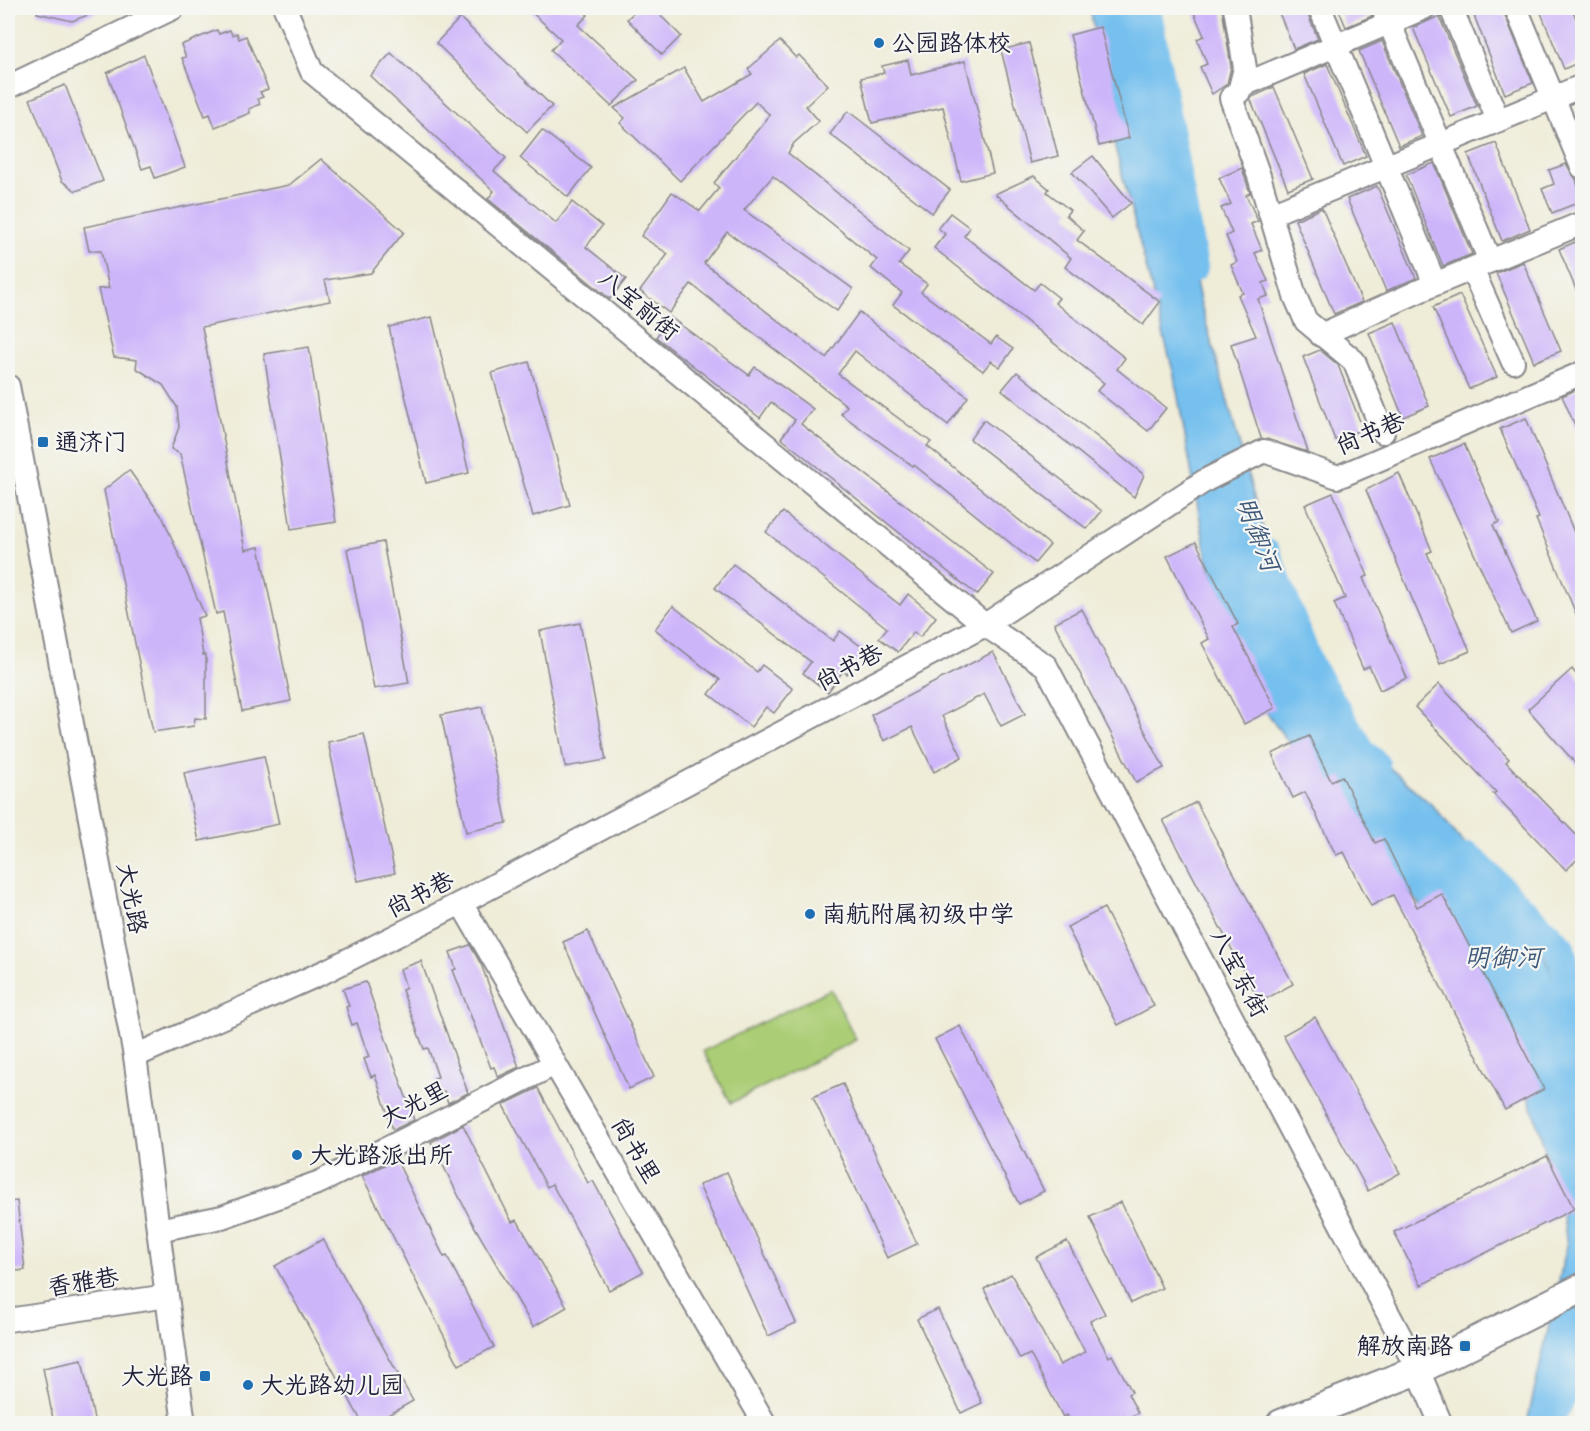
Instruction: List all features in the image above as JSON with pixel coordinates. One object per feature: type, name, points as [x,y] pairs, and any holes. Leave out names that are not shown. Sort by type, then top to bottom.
[{"type":"main road","points":[[1418,1370],[1575,1291]]},
{"type":"street","points":[[8,87],[173,8]]},
{"type":"street","name":"八宝前街","points":[[285,8],[312,72],[985,625]]},
{"type":"street","points":[[1235,8],[1245,68],[1239,92],[1231,98],[1271,214],[1295,296],[1306,321],[1354,361],[1383,432]]},
{"type":"street","points":[[1320,8],[1435,284]]},
{"type":"street","points":[[1241,86],[1335,45],[1386,15],[1424,8]]},
{"type":"street","points":[[1451,8],[1498,120]]},
{"type":"street","points":[[1516,8],[1582,167]]},
{"type":"street","points":[[1386,15],[1441,144],[1513,362]]},
{"type":"street","points":[[1271,214],[1582,86]]},
{"type":"street","points":[[1320,335],[1582,223]]},
{"type":"street","name":"尚书巷","points":[[135,1056],[324,972],[461,903],[985,625],[1206,480],[1264,451],[1338,477],[1582,373]]},
{"type":"street","name":"大光路","points":[[8,386],[135,1056],[184,1424]]},
{"type":"street","name":"八宝东街","points":[[985,625],[1046,666],[1418,1370],[1441,1424]]},
{"type":"street","name":"尚书里","points":[[461,903],[765,1424]]},
{"type":"street","name":"大光里","points":[[158,1230],[222,1217],[320,1182],[555,1064]]},
{"type":"street","name":"香雅巷","points":[[8,1320],[167,1296]]},
{"type":"street","points":[[1281,1424],[1418,1370]]},
{"type":"green space","points":[[831,989],[856,1040],[731,1103],[703,1051]]},
{"type":"water","name":"明御河","points":[[1090,8],[1141,8],[1200,301],[1294,642],[1314,690],[1340,724],[1433,806],[1524,918],[1544,952],[1582,1065],[1582,1358],[1570,1382],[1557,1423],[1527,1423],[1567,1245],[1561,1202],[1517,1058],[1458,954],[1390,867],[1330,799],[1269,716],[1242,665],[1207,558],[1174,375],[1115,147]]},
{"type":"building","points":[[38,8],[104,9],[72,21],[37,13]]},
{"type":"building","points":[[527,8],[580,8],[588,15],[578,25],[638,80],[611,106],[551,50],[561,39]]},
{"type":"building","points":[[639,8],[653,8],[681,36],[662,55],[627,19]]},
{"type":"building","points":[[1192,8],[1222,8],[1231,67],[1227,84],[1212,94],[1200,67],[1207,64],[1197,39],[1204,36]]},
{"type":"building","points":[[1277,8],[1305,8],[1318,39],[1294,49]]},
{"type":"building","points":[[1338,8],[1368,8],[1372,16],[1346,27]]},
{"type":"building","points":[[1471,8],[1502,8],[1533,83],[1505,94]]},
{"type":"building","points":[[1539,8],[1572,8],[1582,34],[1582,61],[1564,69]]},
{"type":"building","points":[[1439,16],[1477,106],[1451,117],[1413,28]]},
{"type":"building","points":[[460,18],[552,106],[527,132],[436,43]]},
{"type":"building","points":[[1100,27],[1129,138],[1099,146],[1070,35]]},
{"type":"building","points":[[217,30],[219,34],[230,30],[232,35],[237,33],[239,39],[246,36],[268,89],[260,92],[263,97],[258,99],[260,104],[249,109],[250,113],[215,127],[210,114],[205,116],[182,58],[186,57],[181,45]]},
{"type":"building","points":[[780,41],[796,58],[799,55],[828,85],[806,106],[819,121],[794,143],[788,153],[909,251],[899,264],[927,284],[921,292],[991,344],[996,337],[1013,349],[1000,367],[991,361],[983,371],[893,305],[902,293],[871,268],[877,260],[773,176],[744,210],[853,289],[837,311],[727,232],[704,263],[826,358],[859,312],[968,397],[948,425],[855,351],[838,374],[931,442],[927,446],[1050,545],[1035,563],[914,465],[841,414],[847,406],[691,284],[669,313],[640,291],[668,254],[641,236],[672,192],[700,211],[719,188],[714,183],[770,115],[756,102],[680,181],[620,123],[625,118],[614,108],[684,68],[704,102],[752,74],[748,69]]},
{"type":"building","points":[[1382,41],[1422,136],[1399,146],[1359,51]]},
{"type":"building","points":[[1029,43],[1058,156],[1030,163],[1001,50]]},
{"type":"building","points":[[391,53],[506,158],[494,171],[556,223],[572,202],[602,226],[586,247],[626,279],[610,299],[488,199],[494,191],[370,76]]},
{"type":"building","points":[[144,55],[185,167],[155,178],[151,166],[142,169],[107,73]]},
{"type":"building","points":[[908,60],[911,75],[965,61],[993,173],[961,181],[943,107],[872,123],[861,78],[884,73],[882,66]]},
{"type":"building","points":[[1327,64],[1366,156],[1343,166],[1304,74]]},
{"type":"building","points":[[65,85],[103,181],[76,191],[62,181],[30,99]]},
{"type":"building","points":[[1274,87],[1313,179],[1288,189],[1250,98]]},
{"type":"building","points":[[848,111],[950,190],[932,213],[830,134]]},
{"type":"building","points":[[542,130],[591,168],[568,197],[520,158]]},
{"type":"building","points":[[1496,143],[1530,229],[1502,241],[1468,154]]},
{"type":"building","points":[[1093,156],[1131,203],[1112,218],[1072,172]]},
{"type":"building","points":[[321,159],[404,232],[371,273],[325,280],[330,301],[202,327],[245,550],[259,547],[291,701],[242,711],[223,612],[216,614],[180,454],[171,449],[179,427],[177,407],[163,385],[136,368],[137,360],[114,357],[98,289],[109,288],[101,251],[89,251],[84,227],[289,185]]},
{"type":"building","points":[[1434,163],[1472,254],[1443,266],[1406,175]]},
{"type":"building","points":[[1566,164],[1576,179],[1582,201],[1552,213],[1542,189],[1554,184],[1549,170]]},
{"type":"building","points":[[1242,168],[1250,193],[1246,195],[1258,221],[1251,224],[1262,250],[1255,253],[1268,281],[1263,283],[1268,296],[1258,299],[1308,452],[1261,438],[1231,344],[1256,336],[1238,295],[1243,293],[1231,265],[1237,262],[1226,236],[1232,233],[1221,208],[1231,204],[1219,178]]},
{"type":"building","points":[[1034,176],[1049,189],[1047,192],[1070,210],[1066,215],[1084,231],[1077,240],[1160,302],[1143,325],[1065,267],[1071,258],[995,194]]},
{"type":"building","points":[[1377,186],[1416,278],[1386,291],[1347,199]]},
{"type":"building","points":[[1322,208],[1362,302],[1334,314],[1295,220]]},
{"type":"building","points":[[950,213],[970,228],[964,236],[1034,290],[1040,283],[1059,298],[1055,303],[1125,358],[1117,369],[1166,408],[1148,431],[1097,391],[1104,383],[934,248],[945,234],[938,228]]},
{"type":"building","points":[[1582,239],[1582,304],[1559,249]]},
{"type":"building","points":[[1523,262],[1561,351],[1534,362],[1496,273]]},
{"type":"building","points":[[1460,295],[1497,377],[1469,389],[1433,307]]},
{"type":"building","points":[[432,317],[469,473],[426,483],[389,327]]},
{"type":"building","points":[[670,317],[749,375],[755,367],[813,409],[801,424],[994,574],[977,595],[781,438],[795,420],[771,402],[760,418],[656,337]]},
{"type":"building","points":[[1395,322],[1429,406],[1403,417],[1369,333]]},
{"type":"building","points":[[309,347],[336,522],[291,529],[264,354]]},
{"type":"building","points":[[1320,350],[1338,365],[1363,429],[1335,440],[1303,357]]},
{"type":"building","points":[[529,362],[570,505],[533,516],[492,373]]},
{"type":"building","points":[[1017,372],[1144,475],[1134,497],[1002,390]]},
{"type":"building","points":[[1582,387],[1582,441],[1562,396]]},
{"type":"building","points":[[1526,418],[1582,551],[1582,628],[1536,519],[1539,518],[1500,429]]},
{"type":"building","points":[[984,420],[1102,511],[1087,529],[970,439]]},
{"type":"building","points":[[1464,444],[1499,522],[1493,525],[1537,621],[1511,633],[1430,459]]},
{"type":"building","points":[[129,470],[163,518],[205,616],[197,618],[203,655],[206,655],[206,719],[195,718],[194,726],[153,732],[104,490]]},
{"type":"building","points":[[1399,473],[1432,551],[1427,553],[1470,651],[1440,664],[1366,490]]},
{"type":"building","points":[[1333,493],[1368,576],[1363,578],[1407,678],[1380,690],[1369,666],[1363,669],[1334,603],[1345,598],[1305,505]]},
{"type":"building","points":[[783,512],[900,605],[908,594],[936,617],[920,637],[914,632],[898,652],[879,638],[887,628],[766,532]]},
{"type":"building","points":[[383,542],[409,683],[374,689],[347,549]]},
{"type":"building","points":[[1196,542],[1238,624],[1233,627],[1275,708],[1244,724],[1202,643],[1209,639],[1167,556]]},
{"type":"building","points":[[733,564],[833,641],[840,631],[866,650],[847,674],[843,671],[828,692],[803,673],[811,662],[715,588]]},
{"type":"building","points":[[673,606],[757,672],[762,665],[793,689],[774,713],[766,707],[751,727],[709,694],[720,680],[655,629]]},
{"type":"building","points":[[1082,609],[1164,768],[1136,782],[1054,623]]},
{"type":"building","points":[[580,623],[606,760],[565,767],[540,631]]},
{"type":"building","points":[[993,652],[1025,714],[1001,726],[984,694],[942,716],[962,757],[934,772],[912,727],[884,741],[871,715]]},
{"type":"building","points":[[1572,669],[1582,682],[1582,771],[1528,709]]},
{"type":"building","points":[[1439,684],[1509,759],[1506,762],[1582,841],[1582,855],[1566,870],[1493,794],[1496,792],[1415,707]]},
{"type":"building","points":[[482,707],[507,823],[466,832],[441,715]]},
{"type":"building","points":[[364,734],[395,873],[358,881],[328,742]]},
{"type":"building","points":[[1309,736],[1331,781],[1342,776],[1375,843],[1384,839],[1417,907],[1442,894],[1544,1089],[1505,1110],[1393,895],[1371,906],[1344,852],[1336,855],[1305,792],[1293,798],[1272,754]]},
{"type":"building","points":[[264,756],[279,824],[199,841],[184,773]]},
{"type":"building","points":[[1196,802],[1293,984],[1260,1002],[1163,820]]},
{"type":"building","points":[[1104,908],[1154,1006],[1118,1025],[1067,927]]},
{"type":"building","points":[[588,931],[654,1077],[629,1089],[563,942]]},
{"type":"building","points":[[470,945],[481,964],[519,1067],[498,1077],[494,1067],[491,1068],[453,970],[456,969],[450,952]]},
{"type":"building","points":[[421,961],[468,1093],[448,1103],[444,1091],[440,1093],[434,1078],[438,1077],[428,1048],[424,1049],[402,990],[406,988],[400,969]]},
{"type":"building","points":[[366,982],[414,1120],[393,1130],[375,1075],[371,1077],[364,1059],[369,1057],[357,1023],[352,1025],[346,1007],[349,1006],[343,989]]},
{"type":"building","points":[[1315,1017],[1400,1173],[1368,1191],[1283,1035]]},
{"type":"building","points":[[960,1026],[1044,1191],[1019,1204],[935,1039]]},
{"type":"building","points":[[843,1084],[917,1244],[887,1258],[813,1097]]},
{"type":"building","points":[[538,1088],[588,1183],[593,1181],[643,1272],[609,1290],[552,1184],[547,1187],[503,1105]]},
{"type":"building","points":[[463,1125],[512,1222],[517,1220],[567,1307],[533,1327],[473,1224],[431,1142]]},
{"type":"building","points":[[1547,1156],[1574,1209],[1421,1285],[1394,1232]]},
{"type":"building","points":[[396,1159],[444,1257],[447,1256],[494,1347],[459,1365],[362,1176]]},
{"type":"building","points":[[727,1172],[796,1323],[768,1336],[699,1185]]},
{"type":"building","points":[[17,1201],[25,1270],[8,1272],[8,1202]]},
{"type":"building","points":[[1121,1202],[1162,1288],[1131,1303],[1090,1217]]},
{"type":"building","points":[[323,1239],[413,1401],[372,1424],[363,1424],[275,1266]]},
{"type":"building","points":[[1067,1241],[1105,1314],[1090,1321],[1109,1357],[1112,1355],[1132,1392],[1128,1394],[1138,1413],[1126,1419],[1124,1415],[1108,1424],[1072,1424],[1067,1415],[1063,1417],[1030,1354],[1020,1359],[984,1289],[1011,1274],[1060,1365],[1085,1352],[1036,1257]]},
{"type":"building","points":[[938,1309],[982,1403],[961,1413],[917,1319]]},
{"type":"building","points":[[82,1360],[95,1424],[54,1424],[43,1368]]},
{"type":"waterway","name":"明御河","points":[[1146,8],[1193,267]]},
{"type":"waterway","name":"明御河","points":[[1266,554],[1309,666],[1362,753],[1375,765]]},
{"type":"waterway","name":"明御河","points":[[1469,858],[1560,948],[1582,1036]]},
{"type":"waterway","name":"明御河","points":[[1546,1424],[1582,1360]]},
{"type":"place","name":"公园路体校","points":[[879,43]]},
{"type":"place","name":"通济门","points":[[43,442]]},
{"type":"place","name":"南航附属初级中学","points":[[810,914]]},
{"type":"place","name":"大光路派出所","points":[[297,1155]]},
{"type":"place","name":"解放南路","points":[[1465,1346]]},
{"type":"place","name":"大光路","points":[[205,1376]]},
{"type":"place","name":"大光路幼儿园","points":[[248,1385]]}]
